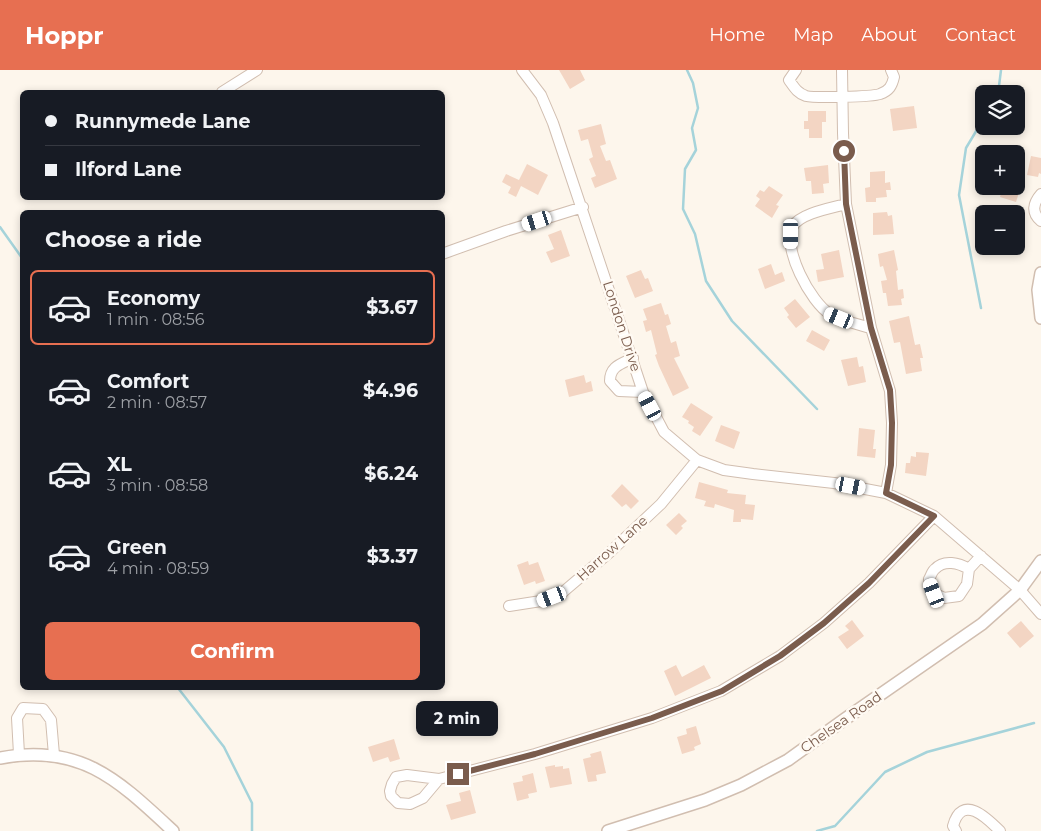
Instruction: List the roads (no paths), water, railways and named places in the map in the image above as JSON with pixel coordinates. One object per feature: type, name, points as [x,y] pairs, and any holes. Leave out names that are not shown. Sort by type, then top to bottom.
[{"type":"street","points":[[225,90],[257,70]]},
{"type":"street","name":"London Drive","points":[[522,70],[541,95],[554,123],[643,392],[664,432],[697,460],[724,470],[834,483],[886,493],[934,516],[1020,590],[1039,609]]},
{"type":"street","points":[[796,70],[790,80],[796,91],[806,96],[878,95],[888,90],[892,85],[894,77],[891,70]]},
{"type":"street","points":[[842,70],[846,204],[871,328],[890,390],[892,423],[891,465],[886,493]]},
{"type":"street","points":[[1041,194],[1035,202],[1034,210],[1037,218],[1041,221]]},
{"type":"street","points":[[846,204],[812,212],[794,224],[791,234],[791,245],[801,279],[829,314],[871,328]]},
{"type":"street","points":[[445,253],[506,231],[583,207]]},
{"type":"street","points":[[1041,273],[1038,290],[1041,318]]},
{"type":"street","points":[[633,358],[613,368],[610,374],[610,381],[619,391],[643,392]]},
{"type":"street","name":"Harrow Lane","points":[[509,606],[541,601],[563,592],[609,553],[661,504],[697,460]]},
{"type":"street","points":[[439,779],[535,754],[652,718],[722,691],[780,656],[824,623],[869,583],[934,516]]},
{"type":"street","points":[[969,569],[981,556]]},
{"type":"street","name":"Chelsea Road","points":[[608,831],[705,800],[741,785],[788,760],[982,624],[1020,590],[1041,561]]},
{"type":"street","points":[[19,754],[17,718],[23,708],[43,708],[51,720],[54,755]]},
{"type":"street","points":[[0,758],[19,754],[54,755],[70,758],[109,776],[173,831]]},
{"type":"street","points":[[956,831],[953,826],[958,815],[963,811],[972,810],[984,816],[1000,831]]},
{"type":"waterway","points":[[687,70],[693,83],[698,108],[692,128],[696,150],[685,169],[683,209],[695,234],[706,281],[732,321],[817,409]]},
{"type":"waterway","points":[[999,85],[1001,70]]},
{"type":"waterway","points":[[975,133],[966,148],[959,195],[981,308]]},
{"type":"waterway","points":[[0,227],[20,255]]},
{"type":"waterway","points":[[180,690],[224,747],[252,803],[252,831]]},
{"type":"waterway","points":[[817,831],[835,826],[885,772],[927,752],[1034,723]]}]
